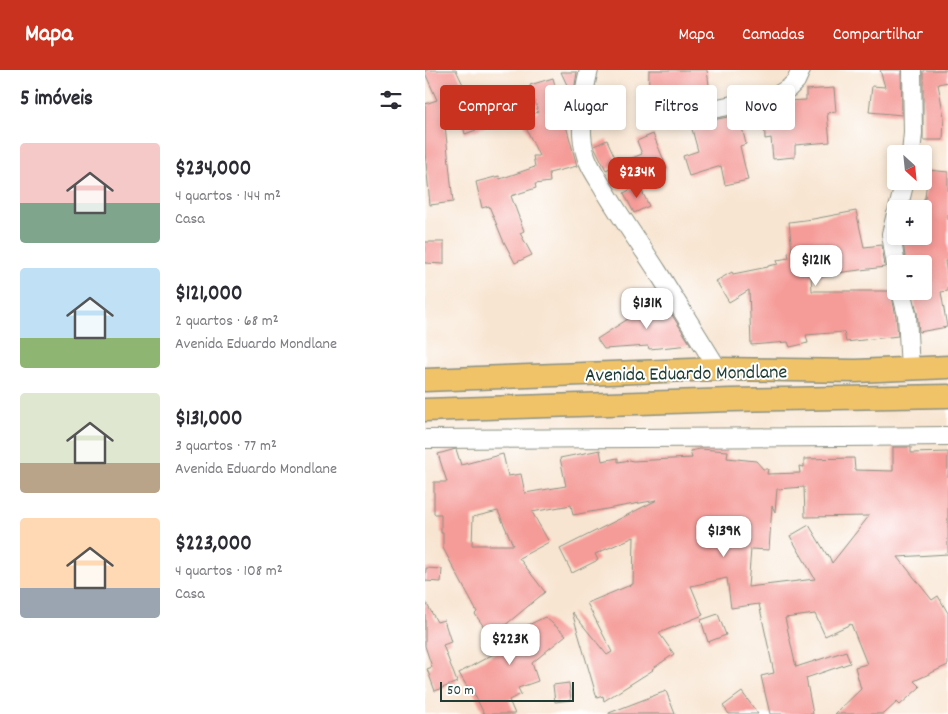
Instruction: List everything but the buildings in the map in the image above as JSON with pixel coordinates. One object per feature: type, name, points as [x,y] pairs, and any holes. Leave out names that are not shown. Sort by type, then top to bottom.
[{"type":"main road","name":"Avenida Eduardo Mondlane","points":[[425,380],[718,369],[856,371],[948,368]]},
{"type":"main road","name":"Avenida Eduardo Mondlane","points":[[425,410],[731,400],[948,396]]},
{"type":"street","points":[[589,70],[584,86],[582,136],[585,155],[619,215],[658,272],[718,369]]},
{"type":"street","points":[[717,108],[776,96],[789,88],[801,70]]},
{"type":"street","points":[[912,70],[912,145]]},
{"type":"street","points":[[903,300],[907,315],[910,369]]},
{"type":"street","points":[[425,440],[948,436]]}]
